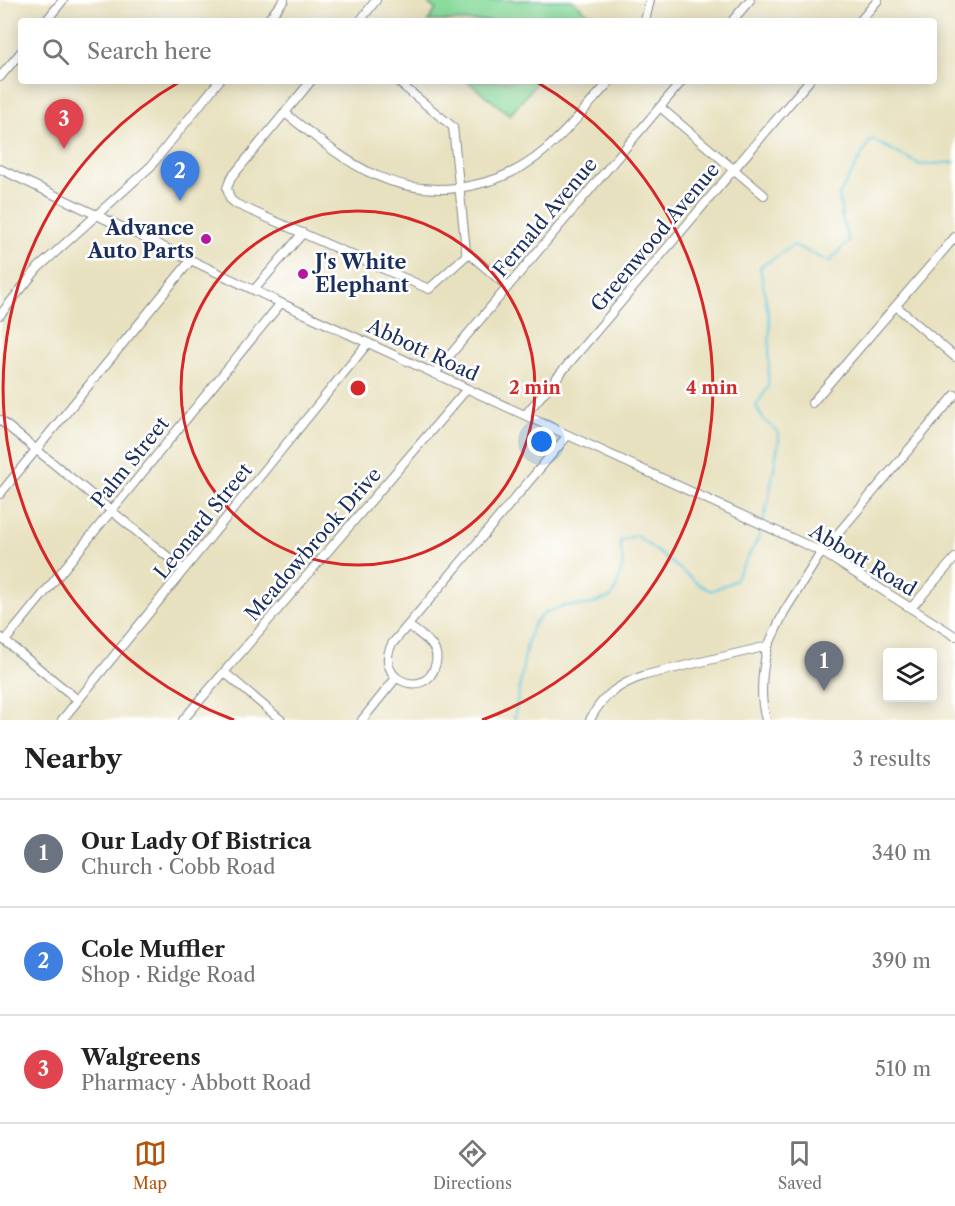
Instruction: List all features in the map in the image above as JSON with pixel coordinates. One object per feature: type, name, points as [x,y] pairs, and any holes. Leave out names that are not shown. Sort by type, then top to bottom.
[{"type":"street","points":[[48,18],[63,0]]},
{"type":"street","points":[[269,18],[284,0]]},
{"type":"street","points":[[362,18],[376,0]]},
{"type":"street","points":[[646,18],[650,0]]},
{"type":"street","points":[[735,18],[750,0]]},
{"type":"street","points":[[863,18],[878,0]]},
{"type":"street","points":[[0,77],[18,56]]},
{"type":"street","points":[[0,315],[38,268],[151,166],[217,84]]},
{"type":"street","points":[[309,84],[231,178],[227,194],[230,199],[236,204],[429,289],[469,253]]},
{"type":"street","points":[[400,84],[453,127],[466,250],[508,287]]},
{"type":"street","points":[[285,113],[336,153],[385,181],[412,188],[459,188],[502,176],[543,152],[607,84]]},
{"type":"street","name":"Fernald Avenue","points":[[434,374],[679,84]]},
{"type":"street","name":"Greenwood Avenue","points":[[525,415],[806,84]]},
{"type":"street","points":[[660,107],[764,195]]},
{"type":"street","name":"Abbott Road","points":[[0,169],[281,303],[822,552],[955,636]]},
{"type":"street","points":[[254,290],[301,232]]},
{"type":"street","points":[[812,403],[955,237]]},
{"type":"street","points":[[0,494],[191,260]]},
{"type":"street","name":"Palm Street","points":[[3,639],[281,303]]},
{"type":"street","points":[[896,306],[955,357]]},
{"type":"street","name":"Leonard Street","points":[[62,720],[368,343]]},
{"type":"street","name":"Meadowbrook Drive","points":[[183,720],[467,389]]},
{"type":"street","points":[[764,718],[762,683],[764,663],[768,646],[780,619],[822,552],[955,395]]},
{"type":"street","points":[[0,420],[184,570]]},
{"type":"street","points":[[409,626],[432,646],[436,659],[435,668],[428,678],[415,684],[396,678],[388,664],[389,650],[568,435]]},
{"type":"street","points":[[911,608],[955,558]]},
{"type":"street","points":[[3,639],[78,700]]},
{"type":"street","points":[[590,720],[610,692],[628,681],[768,646]]},
{"type":"street","points":[[224,672],[281,720]]},
{"type":"street","points":[[362,720],[396,678]]},
{"type":"green space","points":[[424,0],[572,0],[590,15],[588,18],[430,18],[436,10]]},
{"type":"green space","points":[[471,84],[536,84],[510,115]]},
{"type":"waterway","points":[[763,522],[779,439],[777,431],[763,419],[756,406],[768,387],[770,324],[760,267],[794,245],[829,262],[849,241],[842,218],[839,195],[871,139],[921,165],[955,162]]},
{"type":"waterway","points":[[514,720],[527,643],[534,623],[546,612],[564,606],[588,605],[611,597],[616,589],[623,564],[620,541],[636,535],[711,591],[734,581],[758,539],[761,527]]},
{"type":"place","name":"Walgreens","points":[[64,149]]},
{"type":"place","name":"Cole Muffler","points":[[180,201]]},
{"type":"place","name":"Advance Auto Parts","points":[[206,239]]},
{"type":"place","name":"J's White Elephant","points":[[303,274]]},
{"type":"place","name":"Our Lady Of Bistrica","points":[[824,691]]}]
